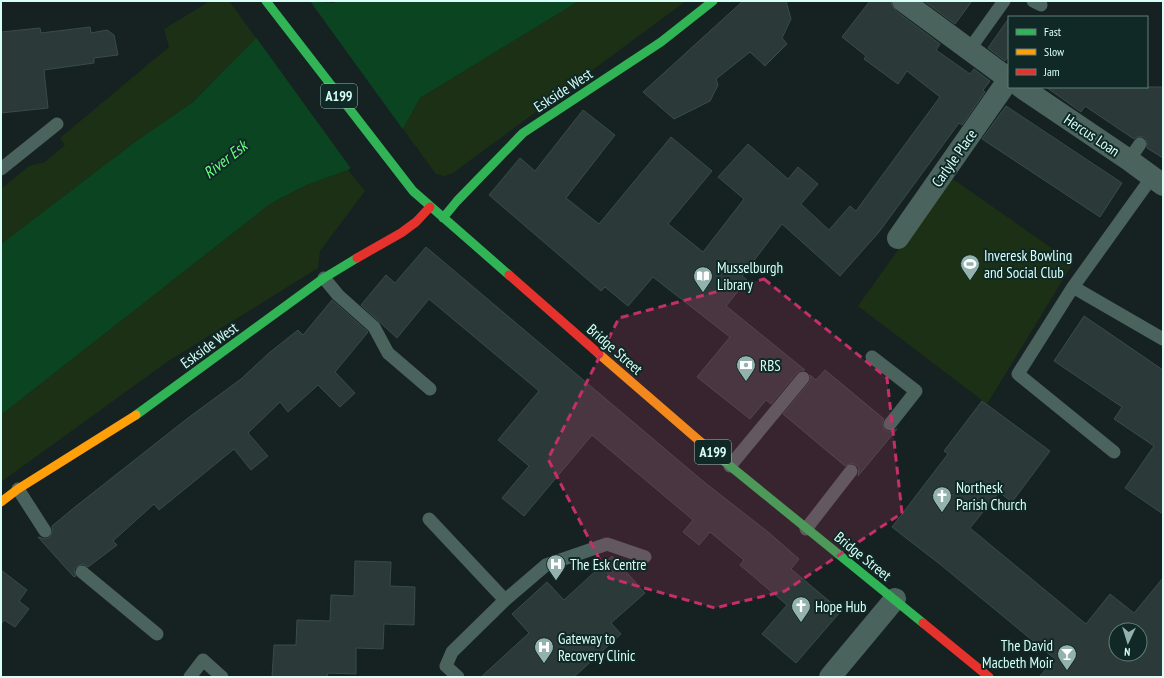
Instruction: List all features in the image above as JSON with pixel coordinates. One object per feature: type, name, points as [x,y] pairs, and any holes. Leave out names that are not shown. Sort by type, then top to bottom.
[{"type":"main road","name":"Bridge Street","points":[[266,1],[412,191],[692,435],[989,677]]},
{"type":"main road","name":"Eskside West","points":[[443,218],[523,133],[661,42],[713,1]]},
{"type":"main road","name":"Eskside West","points":[[1,502],[18,489],[126,422],[307,292],[324,278],[359,256],[401,233],[416,222],[430,207]]},
{"type":"street","points":[[903,1],[1008,78]]},
{"type":"street","name":"Carlyle Place","points":[[898,238],[1008,80]]},
{"type":"street","name":"Hercus Loan","points":[[1023,88],[1135,152],[1157,180]]},
{"type":"street","points":[[830,677],[895,599]]},
{"type":"lane","points":[[969,50],[1004,1]]},
{"type":"lane","points":[[1,169],[57,124]]},
{"type":"lane","points":[[1114,452],[1018,374],[1073,287],[1157,180]]},
{"type":"lane","points":[[324,278],[338,294],[374,326],[388,353],[430,389]]},
{"type":"lane","points":[[1073,287],[1163,339]]},
{"type":"lane","points":[[872,357],[916,391],[890,424]]},
{"type":"lane","points":[[730,466],[803,378]]},
{"type":"lane","points":[[806,529],[851,471]]},
{"type":"lane","points":[[18,489],[45,531]]},
{"type":"lane","points":[[429,519],[504,600]]},
{"type":"lane","points":[[458,677],[446,666],[452,652],[504,600],[546,565],[607,544],[645,557]]},
{"type":"lane","points":[[82,572],[157,634]]},
{"type":"lane","points":[[190,677],[203,660],[222,677]]},
{"type":"highlighted area","points":[[764,279],[887,378],[902,513],[785,591],[715,608],[609,578],[548,459],[619,318]]},
{"type":"shaded area","points":[[210,1],[229,1],[256,38],[193,102],[135,142],[1,244],[1,189],[29,166],[45,162],[65,145],[60,138],[169,47],[164,29]]},
{"type":"shaded area","points":[[579,1],[686,1],[453,173],[445,176],[436,174],[403,129],[420,98]]},
{"type":"shaded area","points":[[348,170],[365,191],[320,251],[318,268],[167,362],[1,482],[1,415],[270,204],[304,186]]},
{"type":"shaded area","name":"Inveresk Bowling and Social Club","points":[[950,177],[1073,263],[987,404],[858,306]]},
{"type":"water","name":"River Esk","points":[[310,1],[334,3],[337,1],[579,1],[420,98],[403,129],[348,170],[304,186],[270,204],[1,415],[1,244],[135,142],[193,102],[256,38]]},
{"type":"pier","points":[[307,1],[310,1],[404,131],[352,170],[255,36]]},
{"type":"building","points":[[743,1],[786,1],[791,19],[782,38],[787,44],[765,66],[750,52],[716,79],[718,85],[710,101],[674,119],[643,92]]},
{"type":"building","points":[[870,1],[891,1],[892,6],[896,11],[940,44],[936,50],[970,74],[974,69],[990,81],[983,90],[985,92],[962,125],[959,123],[879,232],[840,276],[782,224],[742,276],[747,280],[726,306],[805,370],[801,370],[797,373],[771,404],[766,400],[750,419],[697,377],[730,337],[653,277],[628,306],[605,287],[601,291],[489,195],[520,158],[535,171],[583,110],[615,135],[566,198],[599,224],[671,137],[712,171],[668,224],[703,252],[744,199],[718,177],[748,144],[788,179],[798,167],[818,184],[801,204],[829,230],[850,206],[856,211],[940,97],[907,71],[898,84],[864,59],[866,56],[842,37]]},
{"type":"building","points":[[924,1],[972,1],[955,24]]},
{"type":"building","points":[[1008,19],[1008,56],[1005,61],[988,48]]},
{"type":"building","points":[[90,27],[91,33],[107,30],[114,35],[118,55],[94,58],[94,63],[44,70],[48,108],[1,113],[1,32],[40,28],[41,33]]},
{"type":"building","points":[[1163,87],[1163,158],[1147,148],[1147,141],[1144,137],[1137,137],[1134,139],[1085,106],[1081,112],[1047,88]]},
{"type":"building","points":[[1006,106],[1122,183],[1100,217],[982,139]]},
{"type":"building","points":[[426,247],[704,482],[768,532],[799,559],[791,569],[841,611],[796,663],[762,634],[787,605],[740,565],[744,560],[710,532],[699,545],[683,532],[693,520],[592,435],[524,516],[502,498],[529,466],[498,440],[539,391],[429,299],[397,338],[361,305],[386,275],[395,283]]},
{"type":"building","points":[[332,300],[368,332],[335,372],[355,393],[340,407],[318,385],[288,412],[280,402],[248,433],[268,456],[251,470],[234,449],[159,510],[154,504],[113,541],[117,545],[88,567],[83,564],[76,567],[74,570],[76,576],[74,577],[38,537],[45,539],[50,537],[53,531],[52,526],[75,507],[188,418],[241,379],[269,353],[298,330],[303,335]]},
{"type":"building","points":[[1084,316],[1163,370],[1163,514],[1125,488],[1154,446],[1114,419],[1122,407],[1054,361]]},
{"type":"building","points":[[825,370],[884,419],[882,423],[885,430],[889,432],[897,429],[858,476],[859,468],[856,465],[852,463],[845,466],[783,414],[809,383],[811,379],[810,375],[816,380]]},
{"type":"building","points":[[982,401],[1050,451],[1012,502],[999,492],[970,528],[1086,624],[1110,594],[1134,613],[1163,578],[1163,677],[1039,677],[1055,659],[941,565],[892,527],[948,454],[944,451]]},
{"type":"building","points":[[612,556],[645,593],[611,623],[621,634],[574,677],[481,677],[529,633],[512,614],[547,582],[564,600]]},
{"type":"building","points":[[355,561],[391,562],[390,586],[415,587],[414,625],[384,624],[383,649],[356,648],[356,674],[328,673],[327,677],[272,677],[274,645],[296,645],[297,620],[330,621],[331,595],[354,596]]},
{"type":"building","points":[[1,570],[27,590],[19,601],[29,609],[15,627],[4,620],[1,624]]},
{"type":"traffic: fast","points":[[266,1],[413,191],[509,275]]},
{"type":"traffic: fast","points":[[443,218],[457,201],[523,133],[661,42],[713,1]]},
{"type":"traffic: fast","points":[[136,415],[324,278],[357,258]]},
{"type":"traffic: fast","points":[[703,444],[923,623]]},
{"type":"traffic: slow","points":[[599,354],[703,444]]},
{"type":"traffic: slow","points":[[1,502],[18,489],[136,415]]},
{"type":"traffic: jam","points":[[357,258],[401,233],[416,222],[430,207]]},
{"type":"traffic: jam","points":[[509,275],[599,354]]},
{"type":"traffic: jam","points":[[923,623],[989,677]]},
{"type":"place","name":"Inveresk Bowling and Social Club","points":[[970,281]]},
{"type":"place","name":"Musselburgh Library","points":[[703,293]]},
{"type":"place","name":"RBS","points":[[746,382]]},
{"type":"place","name":"Northesk Parish Church","points":[[942,513]]},
{"type":"place","name":"The Esk Centre","points":[[556,581]]},
{"type":"place","name":"Hope Hub","points":[[801,623]]},
{"type":"place","name":"Gateway to Recovery Clinic","points":[[544,664]]},
{"type":"place","name":"The David Macbeth Moir","points":[[1067,671]]}]
